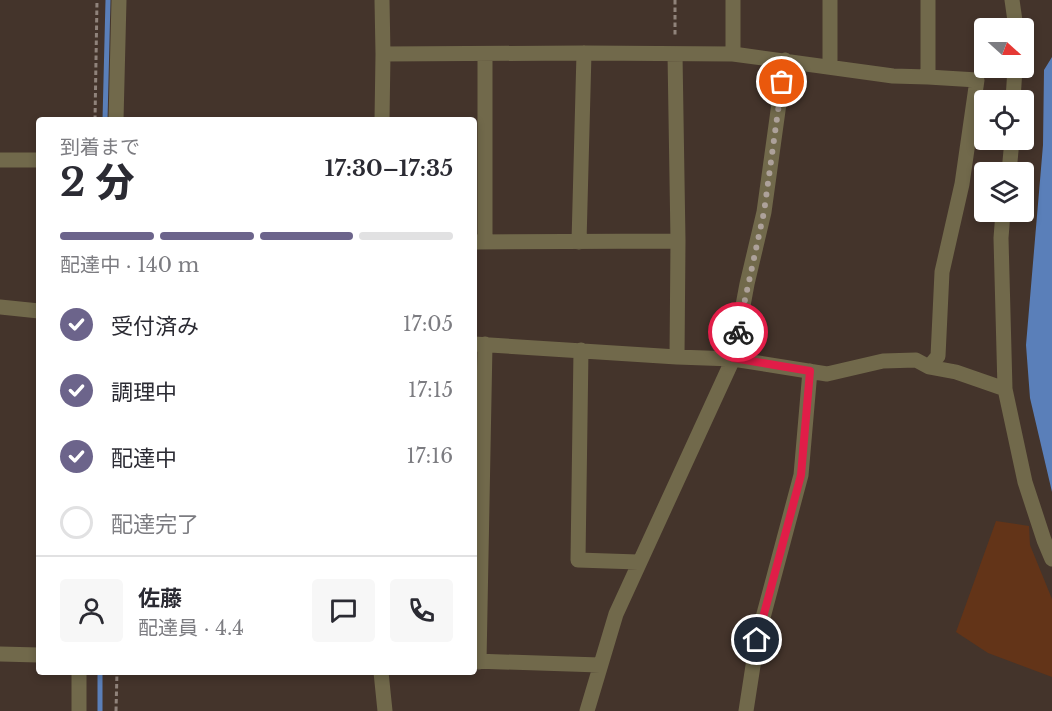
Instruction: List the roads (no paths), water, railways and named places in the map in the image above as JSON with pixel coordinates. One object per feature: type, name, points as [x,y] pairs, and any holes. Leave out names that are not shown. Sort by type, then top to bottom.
[{"type":"street","points":[[116,117],[119,0]]},
{"type":"street","points":[[382,0],[382,117]]},
{"type":"street","points":[[733,0],[733,54]]},
{"type":"street","points":[[830,0],[830,67]]},
{"type":"street","points":[[928,0],[928,78]]},
{"type":"street","points":[[1012,0],[1015,18]]},
{"type":"street","points":[[383,54],[485,55],[584,52],[733,54],[893,76],[977,80],[962,184],[942,272],[938,356],[929,367]]},
{"type":"street","points":[[579,242],[584,52]]},
{"type":"street","points":[[675,54],[678,241],[676,357]]},
{"type":"street","points":[[485,55],[480,242],[678,241]]},
{"type":"street","points":[[587,711],[616,614],[733,358],[764,212],[785,60]]},
{"type":"street","points":[[0,160],[36,160]]},
{"type":"street","points":[[1002,222],[1005,389],[1025,482],[1052,559]]},
{"type":"street","points":[[0,307],[36,311]]},
{"type":"street","points":[[600,665],[477,662],[480,344],[676,357],[733,358],[826,374],[883,361],[916,360],[929,367],[956,372],[1005,389]]},
{"type":"street","points":[[581,350],[578,560],[638,562]]},
{"type":"street","points":[[746,711],[757,640],[801,475],[810,371]]},
{"type":"street","points":[[0,654],[36,655]]},
{"type":"street","points":[[79,675],[79,711]]},
{"type":"street","points":[[381,675],[385,711]]},
{"type":"water","points":[[1052,57],[1052,492],[1030,398],[1026,345],[1043,145],[1044,70]]},
{"type":"waterway","points":[[105,117],[108,0]]},
{"type":"waterway","points":[[100,675],[100,711]]}]
